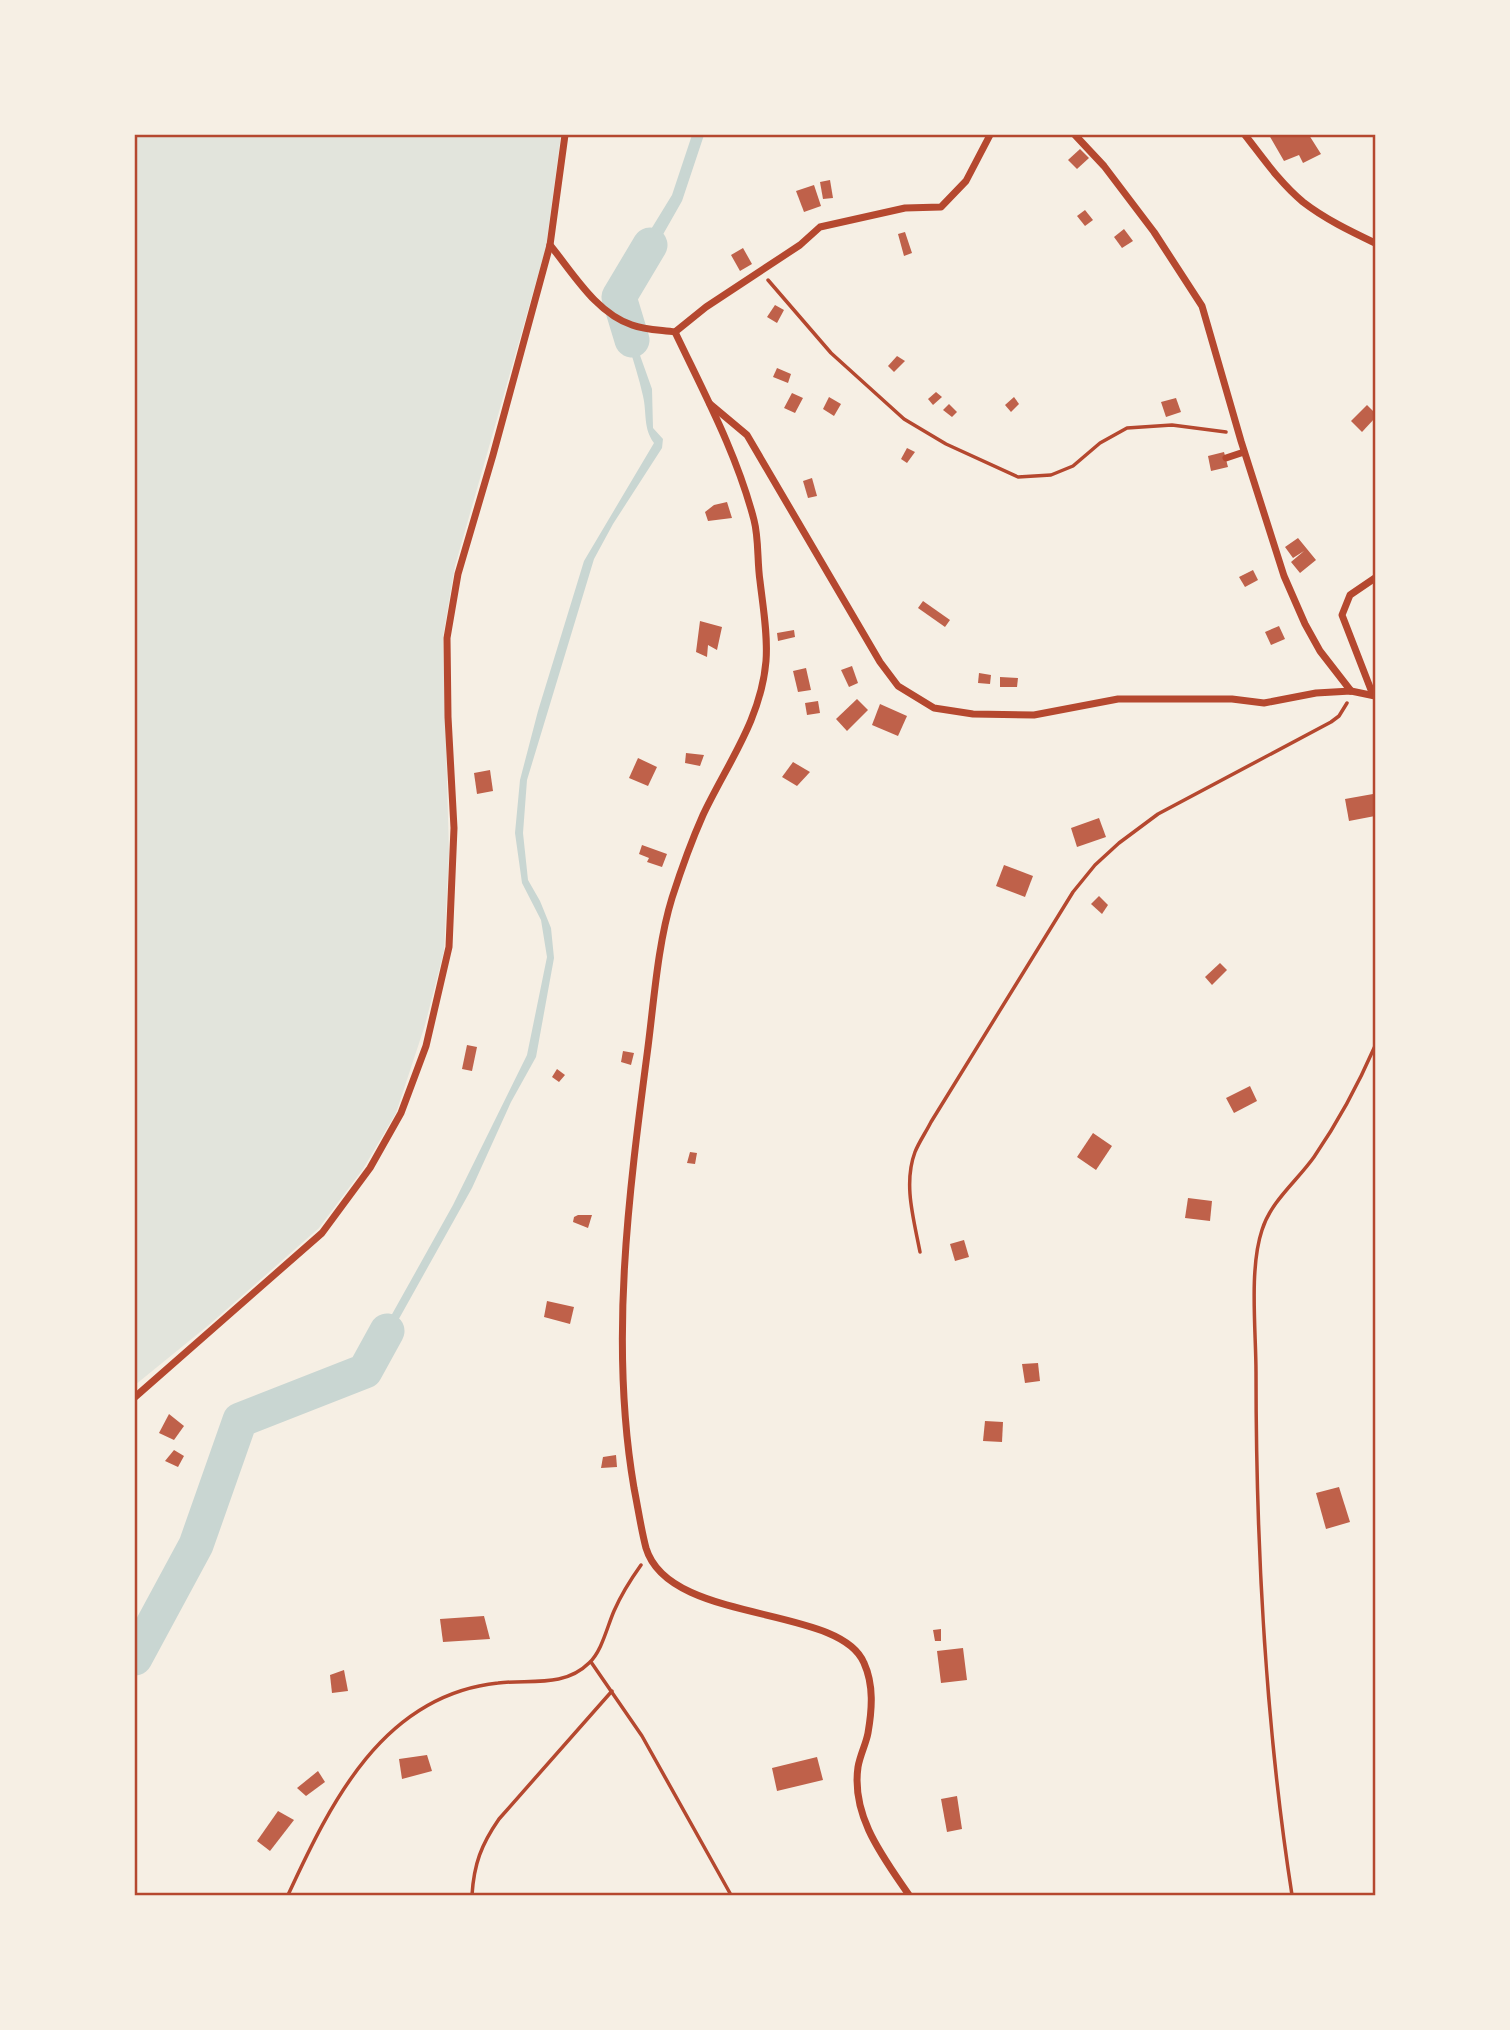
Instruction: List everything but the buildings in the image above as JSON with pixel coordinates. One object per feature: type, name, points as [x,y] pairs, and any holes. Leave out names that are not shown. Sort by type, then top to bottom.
[{"type":"street","points":[[135,1397],[322,1233],[370,1168],[395,1124],[426,1046],[450,934],[454,828],[447,638],[458,574],[550,245],[565,135]]},
{"type":"street","points":[[550,245],[598,303],[620,320],[641,327],[675,332],[706,307],[800,245],[820,227],[905,208],[941,207],[967,181],[990,135]]},
{"type":"street","points":[[1075,135],[1104,166],[1154,232],[1202,306],[1244,452],[1284,576],[1320,651],[1351,691]]},
{"type":"street","points":[[1245,135],[1280,180],[1303,201],[1342,227],[1375,243]]},
{"type":"street","points":[[675,332],[742,479],[755,523],[766,661],[758,704],[751,723],[704,813],[684,862],[670,906],[657,978],[640,1107],[624,1271],[622,1378],[628,1452],[648,1554],[661,1574],[679,1587],[760,1615],[819,1629],[843,1642],[863,1658],[872,1690],[868,1735],[858,1766],[858,1800],[873,1841],[909,1895]]},
{"type":"street","points":[[707,401],[747,435],[880,662],[898,686],[934,708],[973,714],[1034,715],[1118,699],[1232,699],[1264,702],[1316,693],[1351,691],[1374,696]]},
{"type":"street","points":[[1226,458],[1244,452]]},
{"type":"street","points":[[1374,696],[1342,615],[1350,595],[1375,578]]},
{"type":"path","points":[[760,270],[831,353],[904,419],[946,444],[1018,477],[1051,475],[1073,466],[1100,443],[1127,428],[1172,425],[1230,433],[1241,441]]},
{"type":"path","points":[[920,1252],[911,1205],[910,1175],[915,1153],[931,1122],[1073,892],[1111,850],[1158,814],[1339,716],[1346,707],[1351,691]]},
{"type":"path","points":[[1292,1895],[1283,1841],[1259,1567],[1256,1263],[1262,1229],[1272,1208],[1312,1160],[1335,1125],[1375,1046]]},
{"type":"path","points":[[288,1895],[348,1780],[383,1738],[427,1705],[464,1689],[499,1683],[546,1682],[573,1675],[591,1662],[615,1608],[648,1554]]},
{"type":"path","points":[[591,1662],[642,1736],[731,1895]]},
{"type":"path","points":[[472,1895],[478,1854],[499,1819],[612,1691]]},
{"type":"shaded area","points":[[135,135],[561,135],[546,247],[455,566],[443,637],[449,853],[444,951],[425,1025],[396,1113],[363,1169],[319,1228],[210,1324],[135,1385]]},
{"type":"shaded area","points":[[692,135],[704,135],[682,201],[632,289],[620,280],[672,195]]},
{"type":"shaded area","points":[[614,288],[625,302],[632,333],[652,389],[653,428],[663,439],[662,448],[594,559],[527,780],[523,833],[528,880],[551,928],[554,958],[536,1057],[511,1102],[472,1188],[367,1376],[362,1368],[453,1205],[527,1055],[547,957],[541,920],[522,883],[515,833],[520,780],[584,561],[654,443],[648,432],[643,396]]},
{"type":"waterway","points":[[632,340],[619,297],[650,245]]},
{"type":"waterway","points":[[135,1658],[196,1545],[240,1420],[365,1371],[387,1331]]}]
